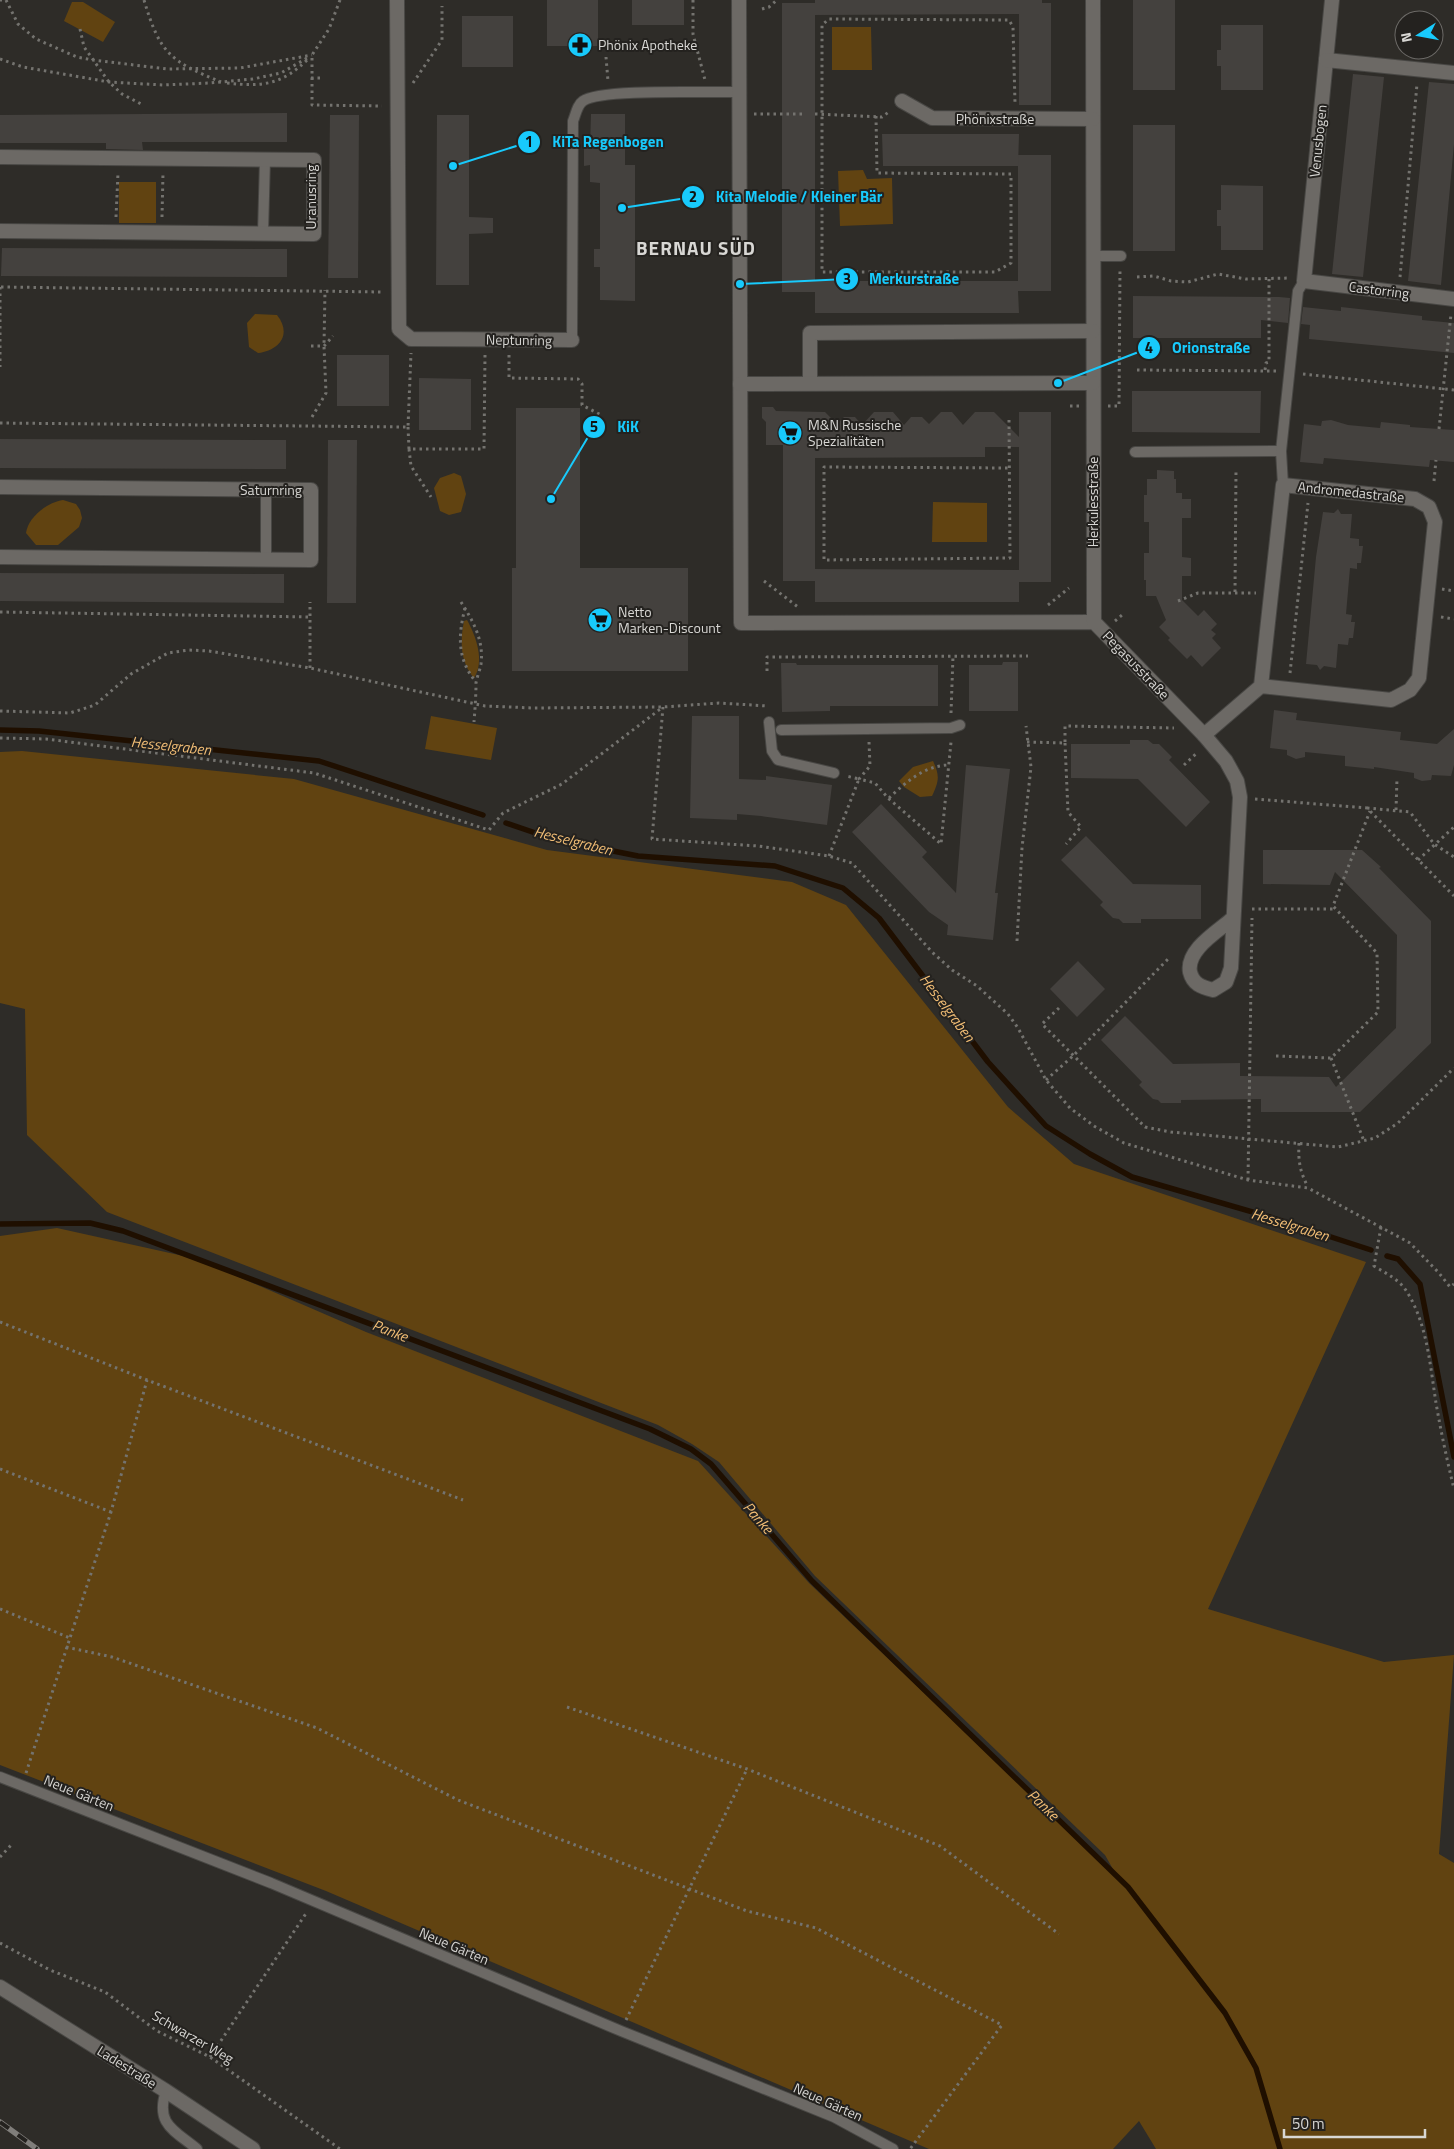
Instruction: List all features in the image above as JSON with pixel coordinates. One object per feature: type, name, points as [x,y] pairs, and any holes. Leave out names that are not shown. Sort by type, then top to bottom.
[{"type":"street","points":[[397,0],[399,330],[411,339]]},
{"type":"street","points":[[739,0],[740,384],[1093,383]]},
{"type":"street","name":"Herkulesstraße","points":[[1094,0],[1094,622]]},
{"type":"street","name":"Venusbogen","points":[[1304,281],[1332,0]]},
{"type":"street","points":[[1326,60],[1454,73]]},
{"type":"street","name":"Phönixstraße","points":[[902,101],[932,118],[1093,119]]},
{"type":"street","name":"Uranusring","points":[[0,157],[314,160],[314,234],[0,231]]},
{"type":"street","name":"Castorring","points":[[1304,281],[1454,299]]},
{"type":"street","points":[[810,384],[810,333],[1093,331]]},
{"type":"street","name":"Neptunring","points":[[411,339],[572,340]]},
{"type":"street","name":"Pegasusstraße","points":[[740,384],[741,623],[1094,622],[1204,735],[1226,761],[1246,794],[1232,919],[1231,968],[1226,982],[1213,990],[1201,987],[1192,979],[1189,964],[1194,953],[1232,919]]},
{"type":"street","name":"Andromedastraße","points":[[1283,485],[1310,488],[1416,499],[1429,507],[1435,522],[1419,678],[1410,690],[1391,700],[1261,686],[1283,485]]},
{"type":"street","name":"Saturnring","points":[[0,487],[311,490],[311,560],[0,557]]},
{"type":"street","points":[[1204,735],[1261,686]]},
{"type":"street","name":"Ladestraße","points":[[0,1987],[166,2091],[253,2149]]},
{"type":"lane","name":"Neptunring","points":[[572,340],[574,121],[583,100],[608,94],[739,92]]},
{"type":"lane","points":[[263,233],[265,159]]},
{"type":"lane","points":[[1094,256],[1120,256]]},
{"type":"lane","points":[[1283,485],[1281,451],[1289,372],[1298,291],[1304,281]]},
{"type":"lane","points":[[1135,452],[1281,451]]},
{"type":"lane","points":[[266,490],[266,559]]},
{"type":"lane","points":[[769,722],[769,738],[772,752],[778,760],[834,773]]},
{"type":"lane","points":[[781,730],[955,727]]},
{"type":"lane","name":"Neue Gärten","points":[[0,1777],[270,1882],[620,2031],[834,2117],[893,2149]]},
{"type":"lane","points":[[166,2091],[161,2105],[163,2117],[173,2129],[197,2149]]},
{"type":"path","points":[[6,0],[18,24],[36,39],[77,57],[93,60],[167,69],[240,68],[312,55]]},
{"type":"path","points":[[144,0],[157,39],[175,60],[187,68],[222,82],[254,86],[278,81],[296,71],[312,55],[330,29],[340,0]]},
{"type":"path","points":[[693,0],[693,34],[708,93]]},
{"type":"path","points":[[762,9],[777,0]]},
{"type":"path","points":[[312,55],[312,105],[398,106],[442,40],[442,6]]},
{"type":"path","points":[[876,116],[877,173],[1011,174],[1011,263],[995,272],[822,272],[822,25],[829,19],[1009,20],[1014,27],[1015,119]]},
{"type":"path","points":[[80,28],[84,47],[109,82],[122,94],[143,105]]},
{"type":"path","points":[[0,59],[23,68],[109,82],[163,85],[222,82],[281,73],[312,55]]},
{"type":"path","points":[[606,57],[608,94]]},
{"type":"path","points":[[1398,292],[1418,69]]},
{"type":"path","points":[[311,78],[323,78]]},
{"type":"path","points":[[739,114],[803,114]]},
{"type":"path","points":[[815,114],[882,117]]},
{"type":"path","points":[[116,232],[119,158]]},
{"type":"path","points":[[162,232],[163,158]]},
{"type":"path","points":[[1119,406],[1120,256]]},
{"type":"path","points":[[1137,277],[1154,276],[1171,281],[1188,282],[1218,274],[1246,279],[1287,277],[1304,281]]},
{"type":"path","points":[[1265,370],[1266,363],[1269,362],[1269,279]]},
{"type":"path","points":[[0,367],[0,287],[398,292]]},
{"type":"path","points":[[312,417],[326,393],[324,290]]},
{"type":"path","points":[[1438,429],[1454,299]]},
{"type":"path","points":[[310,346],[324,346],[333,336]]},
{"type":"path","points":[[411,339],[408,427],[411,466],[431,497]]},
{"type":"path","points":[[410,448],[484,449],[485,340]]},
{"type":"path","points":[[509,340],[509,378],[578,379],[582,384],[582,405],[601,415]]},
{"type":"path","points":[[1137,370],[1265,370],[1454,390]]},
{"type":"path","points":[[1009,420],[1010,468],[1010,558],[824,560],[824,467],[1010,468]]},
{"type":"path","points":[[0,423],[408,427]]},
{"type":"path","points":[[1434,481],[1436,460]]},
{"type":"path","points":[[1236,471],[1236,592]]},
{"type":"path","points":[[1289,689],[1310,488]]},
{"type":"path","points":[[764,580],[801,609]]},
{"type":"path","points":[[1046,607],[1069,588]]},
{"type":"path","points":[[1178,601],[1198,593],[1236,592],[1271,594]]},
{"type":"path","points":[[310,602],[310,668]]},
{"type":"path","points":[[461,602],[477,630],[481,646],[481,664],[476,682],[474,722]]},
{"type":"path","points":[[465,608],[460,628],[460,647],[467,671],[476,682]]},
{"type":"path","points":[[0,612],[310,617]]},
{"type":"path","points":[[0,711],[70,713],[95,705],[131,674],[168,653],[190,650],[310,668],[476,704],[533,708],[663,707],[719,703],[768,706]]},
{"type":"path","points":[[834,773],[875,783],[888,798],[941,844],[955,727],[953,656]]},
{"type":"path","points":[[767,671],[767,657],[1028,656]]},
{"type":"path","points":[[0,738],[46,739],[314,773],[489,830],[503,813],[562,784],[663,707]]},
{"type":"path","points":[[663,707],[652,839],[758,846],[829,856],[852,863],[932,952],[952,970],[977,986],[1008,1014],[1018,1028],[1046,1080],[1070,1108],[1094,1126],[1124,1143],[1248,1180],[1308,1188],[1410,1244],[1440,1272],[1450,1288],[1454,1284]]},
{"type":"path","points":[[1017,941],[1022,848],[1031,767],[1026,726]]},
{"type":"path","points":[[1066,844],[1081,827],[1068,812],[1065,726],[1177,728]]},
{"type":"path","points":[[829,856],[859,779],[870,766],[869,728]]},
{"type":"path","points":[[1027,742],[1065,743]]},
{"type":"path","points":[[888,798],[907,781],[926,770],[950,764]]},
{"type":"path","points":[[1396,810],[1397,778]]},
{"type":"path","points":[[1246,794],[1254,799],[1410,812],[1434,844],[1454,856]]},
{"type":"path","points":[[1246,794],[1254,799]]},
{"type":"path","points":[[1254,799],[1254,808]]},
{"type":"path","points":[[1367,808],[1454,896]]},
{"type":"path","points":[[1333,908],[1370,811]]},
{"type":"path","points":[[1418,860],[1454,827]]},
{"type":"path","points":[[1248,1180],[1252,900]]},
{"type":"path","points":[[1252,909],[1333,908],[1377,953],[1378,1012],[1332,1058],[1276,1056]]},
{"type":"path","points":[[1046,1080],[1074,1055],[1169,958]]},
{"type":"path","points":[[1059,1008],[1042,1024],[1145,1127],[1171,1132],[1338,1147],[1375,1138],[1398,1122],[1454,1068]]},
{"type":"path","points":[[1332,1058],[1364,1141]]},
{"type":"path","points":[[1299,1143],[1298,1160],[1301,1174],[1308,1188]]},
{"type":"path","points":[[1381,1227],[1374,1266],[1393,1277],[1404,1288],[1415,1307],[1426,1346],[1444,1446],[1454,1489]]},
{"type":"path","points":[[0,1322],[463,1500]]},
{"type":"path","points":[[22,1785],[111,1512],[147,1380]]},
{"type":"path","points":[[0,1469],[111,1512]]},
{"type":"path","points":[[0,1609],[70,1638]]},
{"type":"path","points":[[66,1647],[112,1658],[317,1728],[458,1800],[747,1911],[816,1928],[1002,2025],[910,2149]]},
{"type":"path","points":[[567,1707],[747,1769],[940,1846],[1060,1934]]},
{"type":"path","points":[[620,2031],[747,1769]]},
{"type":"path","points":[[0,1857],[13,1843]]},
{"type":"path","points":[[210,2057],[314,1902]]},
{"type":"path","name":"Schwarzer Weg","points":[[0,1943],[50,1970],[105,1992],[157,2031],[210,2057],[340,2149]]},
{"type":"shaded area","points":[[72,2],[83,2],[115,22],[103,42],[64,21]]},
{"type":"shaded area","points":[[832,27],[871,27],[872,70],[832,70]]},
{"type":"shaded area","points":[[863,170],[867,179],[892,178],[893,224],[840,226],[838,171]]},
{"type":"shaded area","points":[[119,182],[156,182],[156,223],[119,223]]},
{"type":"shaded area","points":[[255,314],[277,315],[283,329],[283,335],[278,345],[258,353],[249,347],[247,323]]},
{"type":"shaded area","points":[[454,473],[461,476],[466,494],[461,512],[449,515],[440,511],[434,488],[440,478]]},
{"type":"shaded area","points":[[63,500],[76,504],[80,510],[82,518],[79,527],[58,545],[36,545],[26,533],[31,521],[45,507]]},
{"type":"shaded area","points":[[933,502],[987,503],[987,542],[932,542]]},
{"type":"shaded area","points":[[467,620],[476,641],[479,656],[479,664],[474,678],[469,672],[462,651],[464,621]]},
{"type":"shaded area","points":[[431,716],[497,728],[491,760],[425,749]]},
{"type":"shaded area","points":[[22,751],[294,779],[547,850],[792,882],[846,905],[1008,1107],[1074,1164],[1366,1262],[1208,1609],[1384,1662],[1454,1655],[1439,1854],[1454,1863],[1454,2149],[1156,2149],[1139,2121],[1113,2149],[929,2149],[326,1891],[0,1765],[0,1236],[57,1228],[197,1259],[366,1332],[698,1461],[809,1583],[1118,1878],[1105,1855],[815,1576],[719,1462],[658,1425],[107,1212],[27,1135],[25,1009],[0,1003],[0,752]]},
{"type":"shaded area","points":[[933,761],[938,778],[932,796],[920,797],[904,787],[899,781],[913,767]]},
{"type":"building","points":[[547,0],[598,0],[598,46],[547,46]]},
{"type":"building","points":[[632,0],[684,0],[684,25],[632,25]]},
{"type":"building","points":[[815,0],[1042,0],[1042,3],[1051,3],[1051,105],[1019,105],[1019,14],[815,15],[815,281],[1018,281],[1018,155],[1051,155],[1051,291],[1018,291],[1019,313],[815,313],[815,292],[782,292],[782,3],[815,3]]},
{"type":"building","points":[[1133,0],[1175,0],[1175,90],[1133,90]]},
{"type":"building","points":[[462,16],[513,16],[513,67],[462,67]]},
{"type":"building","points":[[1221,25],[1263,25],[1263,90],[1221,90],[1221,66],[1217,66],[1217,50],[1221,50]]},
{"type":"building","points":[[1353,74],[1384,77],[1363,277],[1332,274]]},
{"type":"building","points":[[1429,82],[1454,84],[1454,144],[1441,285],[1408,281]]},
{"type":"building","points":[[287,113],[287,142],[142,142],[143,150],[106,149],[106,143],[0,143],[0,115]]},
{"type":"building","points":[[591,114],[625,114],[625,165],[635,165],[635,301],[600,300],[600,267],[594,267],[594,249],[600,249],[600,183],[590,182],[590,165],[584,166],[584,148],[590,148]]},
{"type":"building","points":[[330,115],[359,115],[358,278],[328,278]]},
{"type":"building","points":[[437,115],[469,115],[469,217],[493,218],[493,233],[469,234],[469,285],[436,285]]},
{"type":"building","points":[[1133,125],[1175,125],[1175,251],[1133,251]]},
{"type":"building","points":[[882,134],[1019,134],[1018,166],[883,166]]},
{"type":"building","points":[[1221,185],[1263,186],[1263,250],[1221,250],[1221,226],[1217,226],[1217,210],[1221,210]]},
{"type":"building","points":[[2,248],[287,249],[287,277],[1,276]]},
{"type":"building","points":[[1133,296],[1290,298],[1288,323],[1261,320],[1261,338],[1133,338]]},
{"type":"building","points":[[1303,307],[1341,311],[1341,307],[1422,316],[1422,320],[1454,323],[1454,353],[1309,339],[1310,325],[1301,324]]},
{"type":"building","points":[[337,355],[389,355],[389,406],[337,406]]},
{"type":"building","points":[[419,378],[471,379],[471,430],[419,430]]},
{"type":"building","points":[[1132,391],[1261,391],[1260,433],[1132,432]]},
{"type":"building","points":[[762,407],[773,407],[776,411],[825,412],[837,424],[844,417],[855,417],[862,425],[874,412],[893,412],[904,425],[911,417],[922,417],[929,424],[941,412],[952,412],[963,425],[975,412],[994,412],[1019,437],[1019,412],[1051,412],[1051,582],[1019,582],[1019,602],[815,602],[815,581],[783,581],[783,445],[766,445],[766,422],[762,418]],"holes":[[[985,447],[1019,447],[1019,570],[815,569],[815,458],[985,457]]]},
{"type":"building","name":"Netto Marken-Discount","points":[[516,408],[580,408],[580,568],[688,568],[688,671],[512,671],[512,568],[516,568]]},
{"type":"building","points":[[1331,420],[1348,425],[1380,428],[1381,422],[1410,425],[1410,427],[1454,430],[1454,462],[1430,460],[1429,467],[1324,458],[1323,464],[1300,462],[1304,424],[1321,426],[1322,421]]},
{"type":"building","points":[[0,439],[286,440],[286,469],[0,468]]},
{"type":"building","points":[[328,440],[357,440],[356,603],[327,603]]},
{"type":"building","points":[[1157,470],[1174,471],[1176,493],[1182,493],[1182,499],[1191,499],[1191,518],[1182,518],[1182,557],[1191,558],[1191,576],[1182,576],[1182,600],[1198,616],[1204,610],[1217,624],[1211,630],[1216,634],[1212,638],[1221,648],[1202,667],[1191,655],[1187,659],[1168,640],[1170,638],[1159,627],[1166,620],[1156,596],[1146,596],[1144,553],[1149,553],[1149,522],[1144,522],[1144,495],[1147,495],[1147,479],[1157,479]]},
{"type":"building","points":[[1338,509],[1341,514],[1352,514],[1350,538],[1359,539],[1359,546],[1363,546],[1361,563],[1357,563],[1357,569],[1350,568],[1346,614],[1352,615],[1351,622],[1355,622],[1353,638],[1349,638],[1348,645],[1338,644],[1336,668],[1324,666],[1320,670],[1317,665],[1306,664],[1316,557],[1323,512],[1334,513]]},
{"type":"building","points":[[0,573],[284,574],[284,603],[0,601]]},
{"type":"building","points":[[1003,662],[1018,662],[1018,711],[969,711],[969,665],[1002,665]]},
{"type":"building","points":[[781,663],[796,663],[797,665],[938,665],[938,706],[830,706],[830,711],[782,712]]},
{"type":"building","points":[[1274,710],[1297,713],[1296,720],[1401,732],[1400,740],[1437,744],[1454,729],[1454,765],[1451,776],[1432,775],[1431,780],[1422,781],[1414,778],[1414,773],[1374,767],[1374,769],[1345,766],[1345,756],[1305,752],[1305,757],[1296,759],[1287,755],[1287,750],[1270,748]]},
{"type":"building","points":[[692,716],[739,716],[739,779],[766,780],[766,776],[832,785],[827,825],[737,814],[737,820],[690,818]]},
{"type":"building","points":[[1130,740],[1148,740],[1153,744],[1159,744],[1172,757],[1169,760],[1210,802],[1186,827],[1138,779],[1071,778],[1071,744],[1130,744]]},
{"type":"building","points":[[966,765],[1010,769],[995,893],[998,893],[993,940],[947,935],[948,925],[929,912],[852,832],[881,804],[927,852],[922,857],[956,893]]},
{"type":"building","points":[[1086,836],[1133,884],[1201,885],[1201,919],[1141,919],[1141,923],[1123,923],[1119,919],[1113,918],[1100,905],[1103,902],[1061,860]]},
{"type":"building","points":[[1263,850],[1362,850],[1381,867],[1379,868],[1431,921],[1431,1043],[1360,1112],[1261,1112],[1261,1099],[1181,1100],[1181,1103],[1161,1103],[1153,1099],[1139,1085],[1142,1082],[1101,1040],[1125,1016],[1173,1064],[1240,1063],[1240,1076],[1329,1077],[1336,1087],[1396,1028],[1397,935],[1335,872],[1330,885],[1263,884]]},
{"type":"building","points":[[1078,961],[1105,989],[1077,1017],[1050,989]]},
{"type":"waterway","name":"Hesselgraben","points":[[0,730],[39,731],[319,761],[483,815]]},
{"type":"waterway","name":"Hesselgraben","points":[[506,823],[553,839],[638,856],[775,866],[843,888],[879,918],[988,1062],[1046,1126],[1090,1154],[1132,1177],[1273,1218],[1371,1250]]},
{"type":"waterway","name":"Panke","points":[[0,1224],[90,1223],[123,1231],[650,1429],[691,1449],[711,1464],[812,1581],[1128,1887],[1225,2013],[1256,2068],[1280,2149]]},
{"type":"waterway","name":"Hesselgraben","points":[[1387,1256],[1398,1259],[1420,1284],[1454,1457]]},
{"type":"railway","points":[[0,2122],[37,2149]]},
{"type":"place","name":"Phönix Apotheke","points":[[580,45]]},
{"type":"place","name":"KiTa Regenbogen","points":[[453,166]]},
{"type":"place","name":"Kita Melodie / Kleiner Bär","points":[[622,208]]},
{"type":"place","name":"Merkurstraße","points":[[740,284]]},
{"type":"place","name":"Orionstraße","points":[[1058,383]]},
{"type":"place","name":"M&N Russische Spezialitäten","points":[[790,433]]},
{"type":"place","name":"KiK","points":[[551,499]]},
{"type":"place","name":"Netto Marken-Discount","points":[[600,620]]},
{"type":"district","name":"BERNAU SÜD","points":[[696,248]]}]
